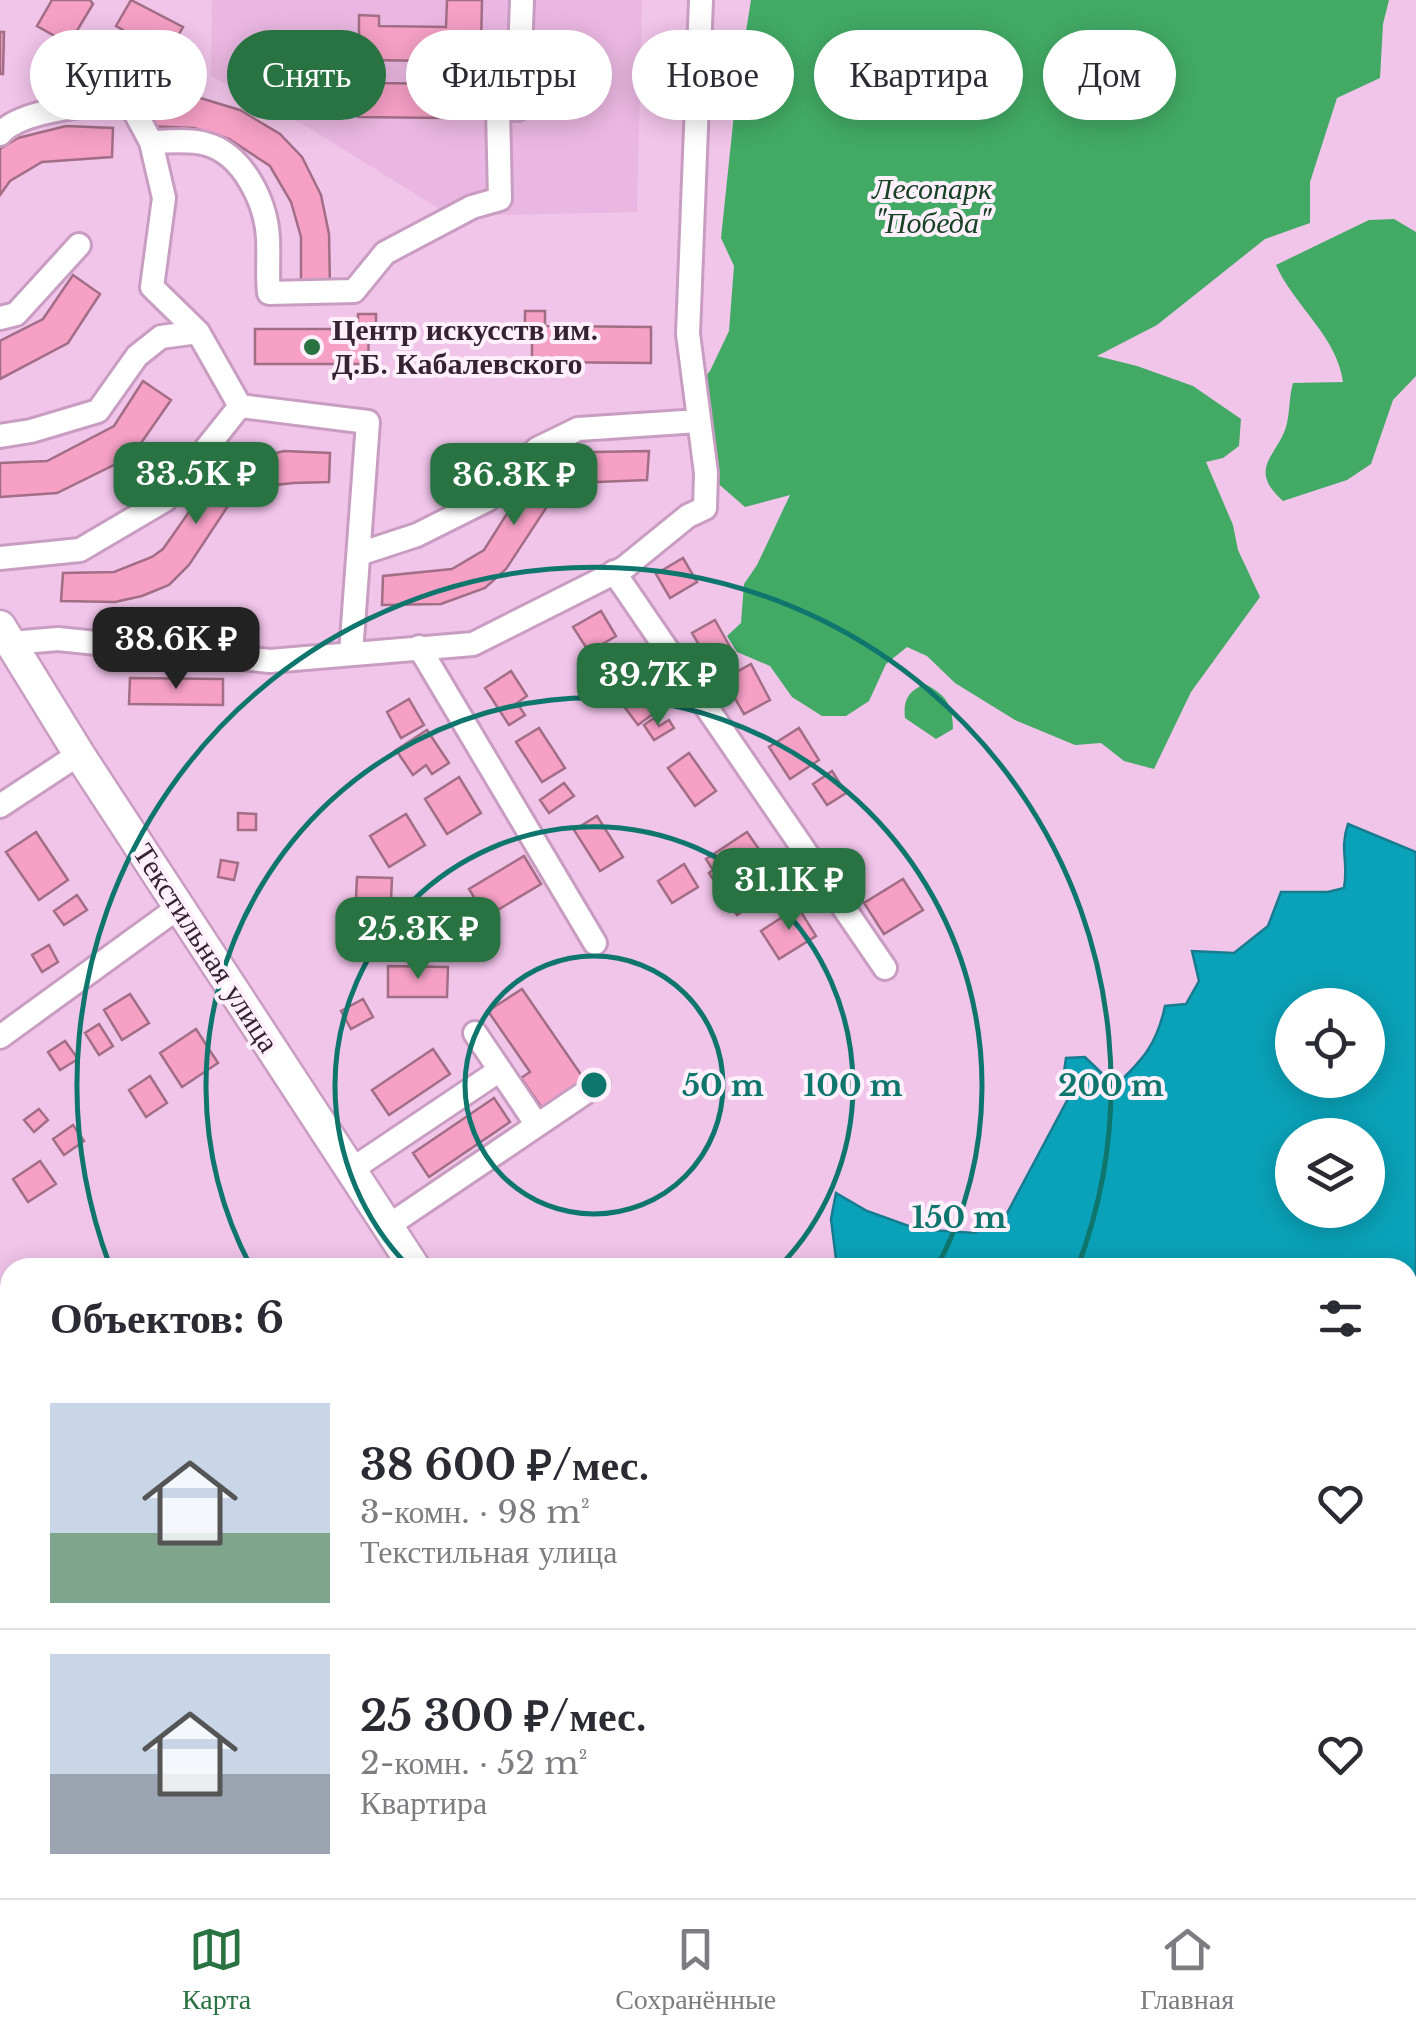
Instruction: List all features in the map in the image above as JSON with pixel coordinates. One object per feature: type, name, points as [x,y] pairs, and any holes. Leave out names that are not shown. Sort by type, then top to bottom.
[{"type":"main road","name":"Текстильная улица","points":[[5,635],[409,1258]]},
{"type":"street","points":[[150,142],[208,144],[241,165],[257,196],[268,236],[269,294],[354,291],[385,253],[472,208],[500,198],[498,109],[518,110],[522,0]]},
{"type":"street","points":[[5,635],[270,661],[473,644],[624,568],[688,516],[704,508],[706,473],[688,334],[702,0]]},
{"type":"street","points":[[0,134],[9,124],[36,114],[130,104],[150,142],[164,198],[152,288],[198,332],[240,406]]},
{"type":"street","points":[[0,318],[16,314],[79,246]]},
{"type":"street","points":[[0,436],[98,411],[137,356],[161,337],[198,332]]},
{"type":"street","points":[[240,406],[368,422],[352,652]]},
{"type":"street","points":[[0,558],[80,550],[165,500],[240,406]]},
{"type":"street","points":[[358,554],[417,535],[487,500],[538,449],[578,429],[699,421]]},
{"type":"street","points":[[614,572],[885,968]]},
{"type":"street","points":[[418,648],[594,943]]},
{"type":"street","points":[[0,806],[79,754]]},
{"type":"street","points":[[0,1037],[179,906]]},
{"type":"street","points":[[475,1033],[538,1125]]},
{"type":"street","points":[[351,1170],[500,1070]]},
{"type":"street","points":[[388,1226],[598,1084]]},
{"type":"shaded area","points":[[212,0],[642,0],[641,30],[632,30],[632,120],[639,120],[637,212],[451,216],[294,120],[386,120],[386,30],[227,30],[227,84],[211,76]]},
{"type":"green space","name":"Лесопарк \"Победа\"","points":[[751,0],[1389,0],[1383,24],[1380,78],[1337,98],[1310,182],[1310,223],[1265,239],[1157,325],[1097,356],[1193,386],[1241,419],[1239,446],[1223,458],[1206,462],[1260,597],[1191,692],[1154,769],[1124,761],[1101,743],[1075,745],[1015,720],[955,683],[927,656],[907,647],[886,664],[869,701],[846,716],[822,716],[792,697],[770,666],[737,652],[727,636],[741,623],[744,584],[790,495],[745,507],[706,473],[695,389],[710,371],[729,331],[734,266],[721,238],[733,120],[794,120],[794,30],[746,30]]},
{"type":"green space","points":[[1394,219],[1416,232],[1416,376],[1393,400],[1371,464],[1347,480],[1283,501],[1272,489],[1266,470],[1287,423],[1293,383],[1343,382],[1333,350],[1276,265],[1369,220]]},
{"type":"green space","points":[[925,684],[943,697],[952,713],[953,729],[936,739],[905,718],[908,697]]},
{"type":"water","points":[[1348,824],[1416,852],[1416,1258],[836,1258],[831,1219],[836,1193],[867,1211],[917,1229],[974,1233],[1005,1217],[1070,1095],[1063,1079],[1066,1058],[1085,1057],[1115,1086],[1148,1050],[1165,1006],[1186,1004],[1199,981],[1192,951],[1234,953],[1268,926],[1281,892],[1344,888]]},
{"type":"building","points":[[52,0],[90,0],[93,4],[77,30],[44,30],[37,26]]},
{"type":"building","points":[[131,0],[183,27],[123,30],[116,26]]},
{"type":"building","points":[[447,0],[482,0],[481,30],[406,30],[406,61],[386,60],[386,30],[359,30],[359,15],[379,16],[379,26],[446,27]]},
{"type":"building","points":[[0,32],[4,32],[3,74],[0,74]]},
{"type":"building","points":[[386,83],[406,83],[406,118],[386,117]]},
{"type":"building","points":[[207,100],[227,106],[227,120],[257,120],[280,134],[302,157],[321,195],[329,234],[330,289],[301,289],[301,237],[291,202],[270,166],[229,139],[194,128],[143,126],[143,120],[207,120]]},
{"type":"building","points":[[66,126],[113,128],[112,157],[42,162],[10,181],[0,195],[0,149],[18,138]]},
{"type":"building","points":[[73,275],[100,294],[68,343],[0,379],[0,341],[43,319]]},
{"type":"building","points":[[525,311],[545,311],[545,326],[651,327],[651,363],[532,362],[532,330],[525,330]]},
{"type":"building","name":"Центр искусств им. Д.Б. Кабалевского","points":[[358,314],[376,314],[376,331],[369,331],[368,364],[255,364],[255,329],[358,329]]},
{"type":"building","points":[[143,381],[171,400],[132,456],[57,493],[0,497],[0,463],[47,461],[114,426]]},
{"type":"building","points":[[284,451],[330,453],[329,482],[259,487],[245,493],[228,506],[189,565],[169,585],[115,602],[61,601],[63,573],[114,572],[152,557],[163,549],[213,478],[236,463]]},
{"type":"building","points":[[649,451],[647,480],[581,486],[548,505],[506,569],[485,588],[441,604],[382,605],[383,576],[452,569],[484,550],[522,490],[541,470],[595,452]]},
{"type":"building","points":[[683,558],[697,582],[670,598],[656,574]]},
{"type":"building","points":[[601,611],[616,636],[589,652],[573,627]]},
{"type":"building","points":[[715,620],[730,647],[708,660],[692,633]]},
{"type":"building","points":[[751,664],[770,700],[744,714],[724,679]]},
{"type":"building","points":[[632,668],[661,708],[638,725],[608,685]]},
{"type":"building","points":[[511,671],[527,696],[517,703],[525,715],[509,725],[485,688]]},
{"type":"building","points":[[130,678],[223,679],[223,705],[129,704]]},
{"type":"building","points":[[409,699],[424,725],[401,738],[387,712]]},
{"type":"building","points":[[654,718],[659,726],[669,720],[674,728],[654,740],[644,725]]},
{"type":"building","points":[[539,728],[565,768],[542,782],[516,742]]},
{"type":"building","points":[[799,728],[819,760],[790,779],[769,747]]},
{"type":"building","points":[[427,730],[449,763],[432,774],[426,765],[413,775],[396,750]]},
{"type":"building","points":[[689,753],[716,791],[695,806],[668,768]]},
{"type":"building","points":[[832,771],[846,793],[827,805],[813,784]]},
{"type":"building","points":[[459,777],[481,813],[447,834],[425,799]]},
{"type":"building","points":[[564,783],[574,796],[549,813],[540,800]]},
{"type":"building","points":[[238,813],[256,814],[256,830],[238,830]]},
{"type":"building","points":[[406,814],[425,845],[389,867],[370,836]]},
{"type":"building","points":[[597,816],[623,857],[600,871],[574,830]]},
{"type":"building","points":[[36,832],[68,880],[39,900],[6,852]]},
{"type":"building","points":[[747,832],[774,871],[778,869],[783,875],[793,869],[801,881],[780,895],[776,889],[737,915],[709,873],[713,870],[706,859]]},
{"type":"building","points":[[524,856],[541,884],[486,917],[469,889]]},
{"type":"building","points":[[221,860],[238,863],[234,880],[218,877]]},
{"type":"building","points":[[684,864],[698,887],[672,903],[658,881]]},
{"type":"building","points":[[357,877],[392,878],[390,923],[355,921]]},
{"type":"building","points":[[903,879],[923,910],[884,934],[864,903]]},
{"type":"building","points":[[77,895],[87,910],[64,925],[54,911]]},
{"type":"building","points":[[798,907],[816,936],[779,959],[761,931]]},
{"type":"building","points":[[49,945],[58,962],[42,972],[32,955]]},
{"type":"building","points":[[388,966],[448,967],[447,997],[388,997]]},
{"type":"building","points":[[522,989],[584,1079],[542,1108],[521,1078],[530,1072],[488,1011]]},
{"type":"building","points":[[130,994],[149,1023],[122,1040],[104,1010]]},
{"type":"building","points":[[363,999],[373,1017],[351,1029],[341,1011]]},
{"type":"building","points":[[99,1024],[113,1046],[99,1055],[85,1033]]},
{"type":"building","points":[[196,1029],[218,1063],[182,1087],[160,1053]]},
{"type":"building","points":[[65,1041],[78,1059],[60,1070],[48,1052]]},
{"type":"building","points":[[433,1049],[450,1074],[389,1115],[372,1090]]},
{"type":"building","points":[[150,1076],[167,1103],[146,1117],[129,1090]]},
{"type":"building","points":[[494,1098],[510,1122],[429,1177],[413,1153]]},
{"type":"building","points":[[39,1109],[48,1120],[34,1132],[24,1120]]},
{"type":"building","points":[[73,1125],[84,1141],[64,1155],[53,1139]]},
{"type":"building","points":[[40,1161],[56,1184],[28,1202],[13,1179]]},
{"type":"place","name":"Центр искусств им. Д.Б. Кабалевского","points":[[312,347]]}]
